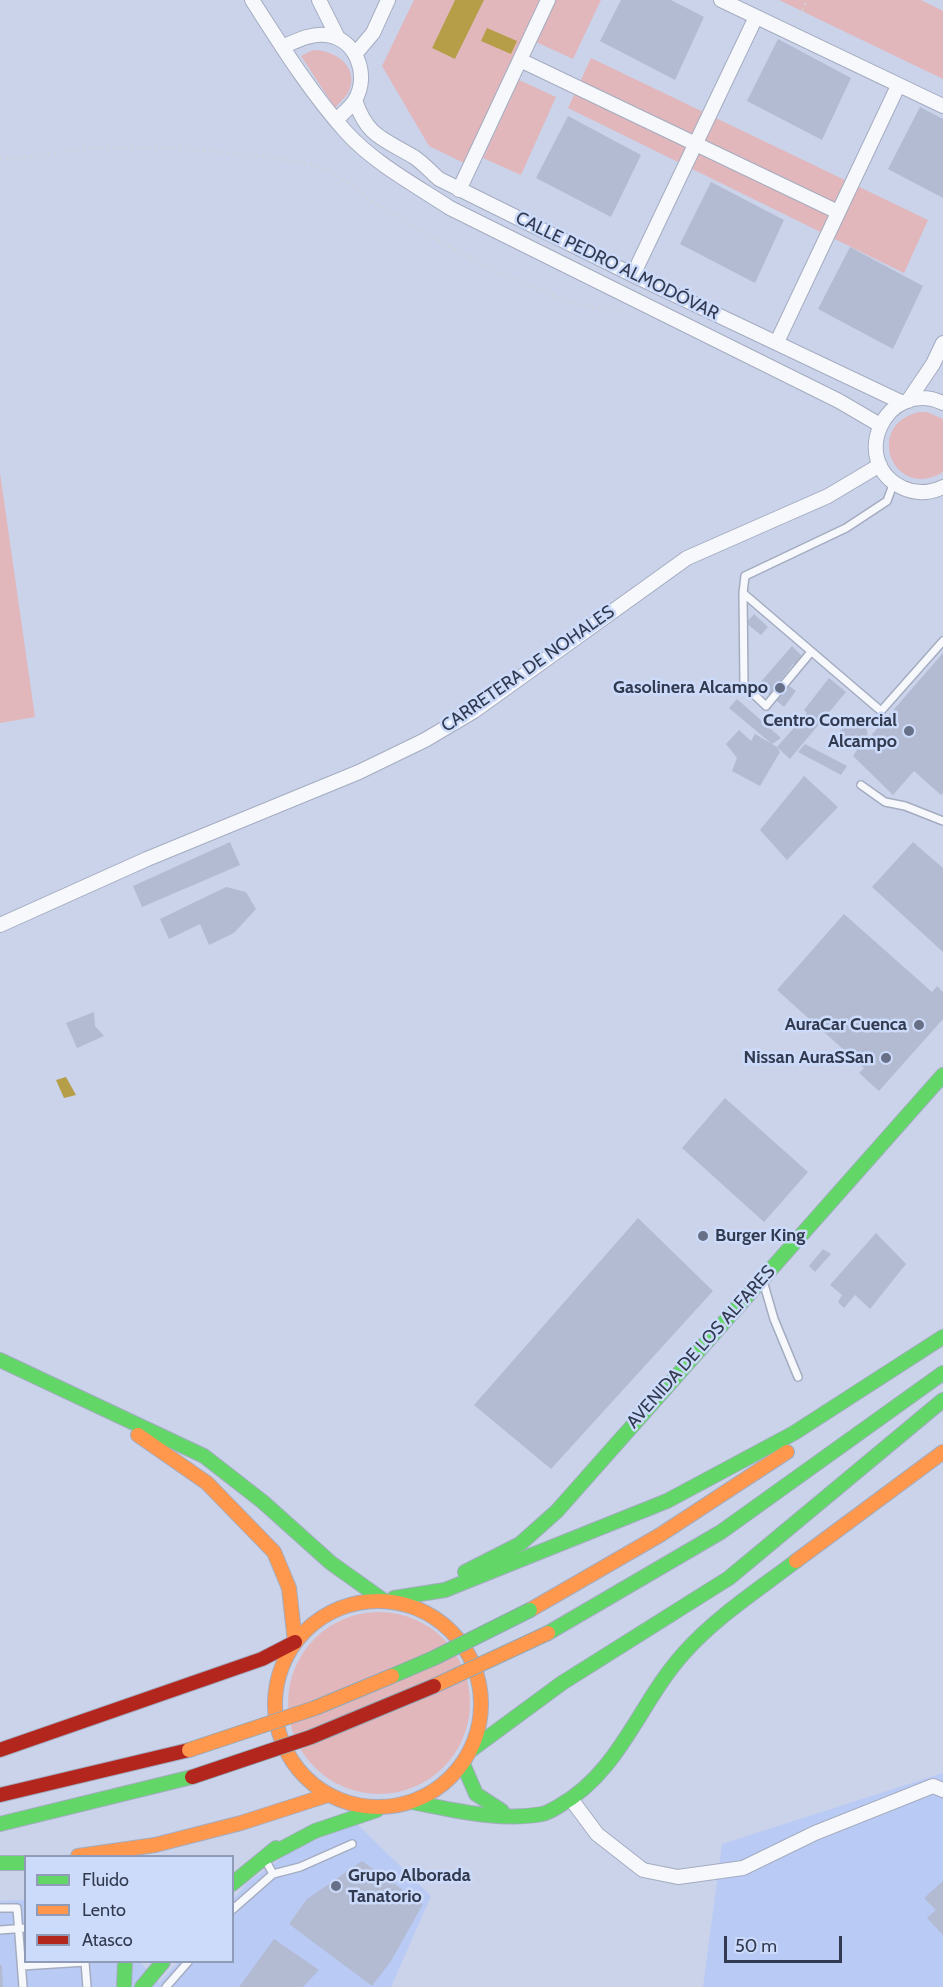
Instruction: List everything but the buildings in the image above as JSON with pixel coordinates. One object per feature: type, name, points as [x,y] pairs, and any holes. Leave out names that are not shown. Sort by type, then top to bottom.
[{"type":"main road","name":"AVENIDA DE LOS ALFARES","points":[[417,1594],[520,1544],[557,1511],[943,1075]]},
{"type":"main road","points":[[0,1750],[262,1659],[295,1642],[322,1617],[351,1604],[445,1590],[667,1501],[794,1433],[943,1337]]},
{"type":"main road","points":[[0,1795],[189,1750],[315,1708],[434,1658],[530,1610],[625,1558],[720,1499],[943,1342]]},
{"type":"main road","points":[[0,1360],[204,1456],[263,1502],[331,1563],[383,1600],[426,1611],[452,1630],[471,1656],[481,1687],[481,1719],[471,1750],[463,1764],[440,1787],[412,1802],[386,1807],[315,1831],[264,1858]]},
{"type":"main road","points":[[0,1824],[192,1778],[311,1737],[446,1681],[548,1633],[721,1532],[943,1373]]},
{"type":"main road","points":[[471,1750],[562,1683],[729,1578],[943,1400]]},
{"type":"main road","points":[[100,1408],[207,1483],[274,1552],[289,1588],[295,1642],[279,1673],[275,1708],[282,1743],[300,1773],[328,1795],[356,1805],[386,1807]]},
{"type":"main road","points":[[412,1802],[490,1816],[544,1814],[571,1799],[608,1766],[652,1695],[684,1653],[732,1609],[943,1452]]},
{"type":"main road","points":[[463,1764],[471,1789],[483,1803],[512,1815]]},
{"type":"main road","points":[[91,1855],[155,1845],[241,1823],[328,1795]]},
{"type":"main road","points":[[234,1882],[304,1825],[328,1795]]},
{"type":"main road","points":[[0,1863],[24,1863]]},
{"type":"main road","points":[[124,1987],[125,1963]]},
{"type":"main road","points":[[142,1987],[162,1963]]},
{"type":"street","name":"CALLE PEDRO ALMODÓVAR","points":[[252,0],[282,46],[336,120],[347,133],[394,171],[450,208],[839,401],[880,425]]},
{"type":"street","points":[[319,0],[338,38],[356,54],[361,74],[356,100],[336,120]]},
{"type":"street","points":[[356,54],[373,33],[388,0]]},
{"type":"street","points":[[459,190],[548,0]]},
{"type":"street","points":[[721,0],[943,106]]},
{"type":"street","points":[[633,275],[756,17]]},
{"type":"street","points":[[282,46],[317,35],[338,38]]},
{"type":"street","points":[[520,60],[838,212]]},
{"type":"street","points":[[777,342],[898,86]]},
{"type":"street","name":"CALLE PEDRO ALMODÓVAR","points":[[356,100],[365,124],[374,135],[417,160],[439,179],[633,275],[905,402]]},
{"type":"street","points":[[905,402],[943,343]]},
{"type":"street","points":[[943,403],[923,398],[905,402],[889,412],[880,425],[875,445],[880,465],[894,482],[915,491],[931,491],[943,487]]},
{"type":"street","name":"CARRETERA DE NOHALES","points":[[0,926],[157,855],[359,772],[425,740],[474,711],[687,558],[828,496],[880,465]]},
{"type":"street","points":[[571,1799],[597,1834],[643,1870],[678,1877],[743,1869],[815,1833],[933,1786],[943,1790]]},
{"type":"lane","points":[[811,652],[766,706],[744,685],[743,593],[745,576],[846,528],[887,501],[894,482]]},
{"type":"lane","points":[[743,593],[881,711],[943,641]]},
{"type":"lane","points":[[861,784],[885,802],[905,806],[943,821]]},
{"type":"lane","points":[[762,1278],[774,1319],[798,1377]]},
{"type":"lane","points":[[234,1909],[273,1874],[300,1867],[352,1844]]},
{"type":"lane","points":[[264,1858],[273,1874]]},
{"type":"lane","points":[[0,1908],[17,1908],[23,1928],[23,1987]]},
{"type":"lane","points":[[0,1930],[23,1928]]},
{"type":"lane","points":[[22,1965],[64,1963]]},
{"type":"lane","points":[[85,1963],[87,1987]]},
{"type":"lane","points":[[165,1987],[187,1963]]},
{"type":"path","points":[[802,10],[807,0]]},
{"type":"path","points":[[0,158],[31,158],[79,149],[117,146],[158,146],[285,160],[327,170],[421,232],[560,297],[584,306],[615,310],[650,307]]},
{"type":"shaded area","points":[[414,0],[455,0],[432,48],[455,59],[484,0],[545,0],[468,165],[429,146],[382,66]]},
{"type":"shaded area","points":[[455,0],[484,0],[455,59],[432,48]]},
{"type":"shaded area","points":[[556,0],[601,0],[573,59],[536,42]]},
{"type":"shaded area","points":[[779,0],[921,0],[943,11],[943,79]]},
{"type":"shaded area","points":[[487,28],[517,41],[511,54],[481,41]]},
{"type":"shaded area","points":[[313,50],[330,53],[337,57],[344,62],[351,75],[348,93],[335,108],[301,56]]},
{"type":"shaded area","points":[[591,58],[928,220],[904,273],[568,108]]},
{"type":"shaded area","points":[[519,80],[556,97],[521,175],[483,158]]},
{"type":"shaded area","points":[[919,412],[927,412],[943,419],[943,472],[926,479],[911,477],[899,470],[892,458],[889,445],[892,432],[902,420]]},
{"type":"shaded area","points":[[0,473],[35,717],[0,723]]},
{"type":"shaded area","points":[[66,1077],[76,1095],[64,1098],[56,1080]]},
{"type":"shaded area","points":[[379,1612],[414,1619],[430,1627],[443,1639],[455,1652],[463,1668],[470,1703],[463,1738],[455,1754],[443,1767],[430,1779],[414,1787],[379,1794],[344,1787],[328,1779],[315,1767],[303,1754],[295,1738],[288,1703],[295,1668],[303,1652],[315,1639],[328,1627],[344,1619]]},
{"type":"shaded area","points":[[943,1773],[943,1987],[703,1987],[722,1844]]},
{"type":"shaded area","points":[[357,1824],[431,1896],[391,1987],[0,1987],[0,1901],[24,1900],[24,1963],[141,1963],[159,1983],[177,1963],[234,1963],[234,1899],[247,1883],[297,1847]]},
{"type":"traffic: fast","points":[[465,1572],[520,1544],[557,1511],[943,1075]]},
{"type":"traffic: fast","points":[[394,1598],[445,1590],[667,1501],[794,1433],[943,1337]]},
{"type":"traffic: fast","points":[[0,1360],[204,1456],[263,1502],[331,1563],[383,1600]]},
{"type":"traffic: fast","points":[[548,1633],[721,1532],[943,1373]]},
{"type":"traffic: fast","points":[[471,1750],[562,1683],[729,1578],[943,1400]]},
{"type":"traffic: fast","points":[[412,1802],[477,1814],[510,1817],[542,1814],[559,1806],[580,1792],[598,1775],[628,1736],[668,1673],[696,1640],[738,1604],[796,1561]]},
{"type":"traffic: fast","points":[[392,1676],[434,1658],[530,1610]]},
{"type":"traffic: fast","points":[[463,1764],[476,1794],[502,1811]]},
{"type":"traffic: fast","points":[[0,1824],[192,1777]]},
{"type":"traffic: fast","points":[[264,1858],[315,1831],[377,1810]]},
{"type":"traffic: fast","points":[[234,1882],[276,1848]]},
{"type":"traffic: fast","points":[[0,1863],[24,1863]]},
{"type":"traffic: fast","points":[[124,1987],[125,1963]]},
{"type":"traffic: fast","points":[[142,1987],[162,1963]]},
{"type":"traffic: slow","points":[[138,1435],[207,1483],[274,1552],[289,1588],[295,1642]]},
{"type":"traffic: slow","points":[[530,1610],[660,1535],[787,1452]]},
{"type":"traffic: slow","points":[[796,1561],[943,1452]]},
{"type":"traffic: slow","points":[[368,1601],[388,1601],[408,1605],[427,1613],[451,1631],[469,1655],[477,1674],[481,1704],[477,1734],[469,1753],[451,1777],[427,1795],[408,1803],[388,1807],[368,1807],[348,1803],[329,1795],[313,1784],[298,1769],[287,1753],[279,1734],[275,1714],[275,1694],[279,1674],[287,1655],[298,1639],[313,1624],[329,1613],[348,1605],[368,1601]]},
{"type":"traffic: slow","points":[[434,1686],[548,1633]]},
{"type":"traffic: slow","points":[[189,1750],[315,1708],[392,1676]]},
{"type":"traffic: slow","points":[[85,1855],[155,1845],[241,1823],[328,1795]]},
{"type":"traffic: jam","points":[[0,1750],[262,1659],[295,1642]]},
{"type":"traffic: jam","points":[[192,1777],[311,1737],[434,1686]]},
{"type":"traffic: jam","points":[[0,1795],[189,1750]]},
{"type":"place","name":"Gasolinera Alcampo","points":[[780,688]]},
{"type":"place","name":"Centro Comercial Alcampo","points":[[909,731]]},
{"type":"place","name":"AuraCar Cuenca","points":[[919,1025]]},
{"type":"place","name":"Nissan AuraSSan","points":[[886,1058]]},
{"type":"place","name":"Burger King","points":[[703,1236]]},
{"type":"place","name":"Grupo Alborada Tanatorio","points":[[336,1886]]}]
